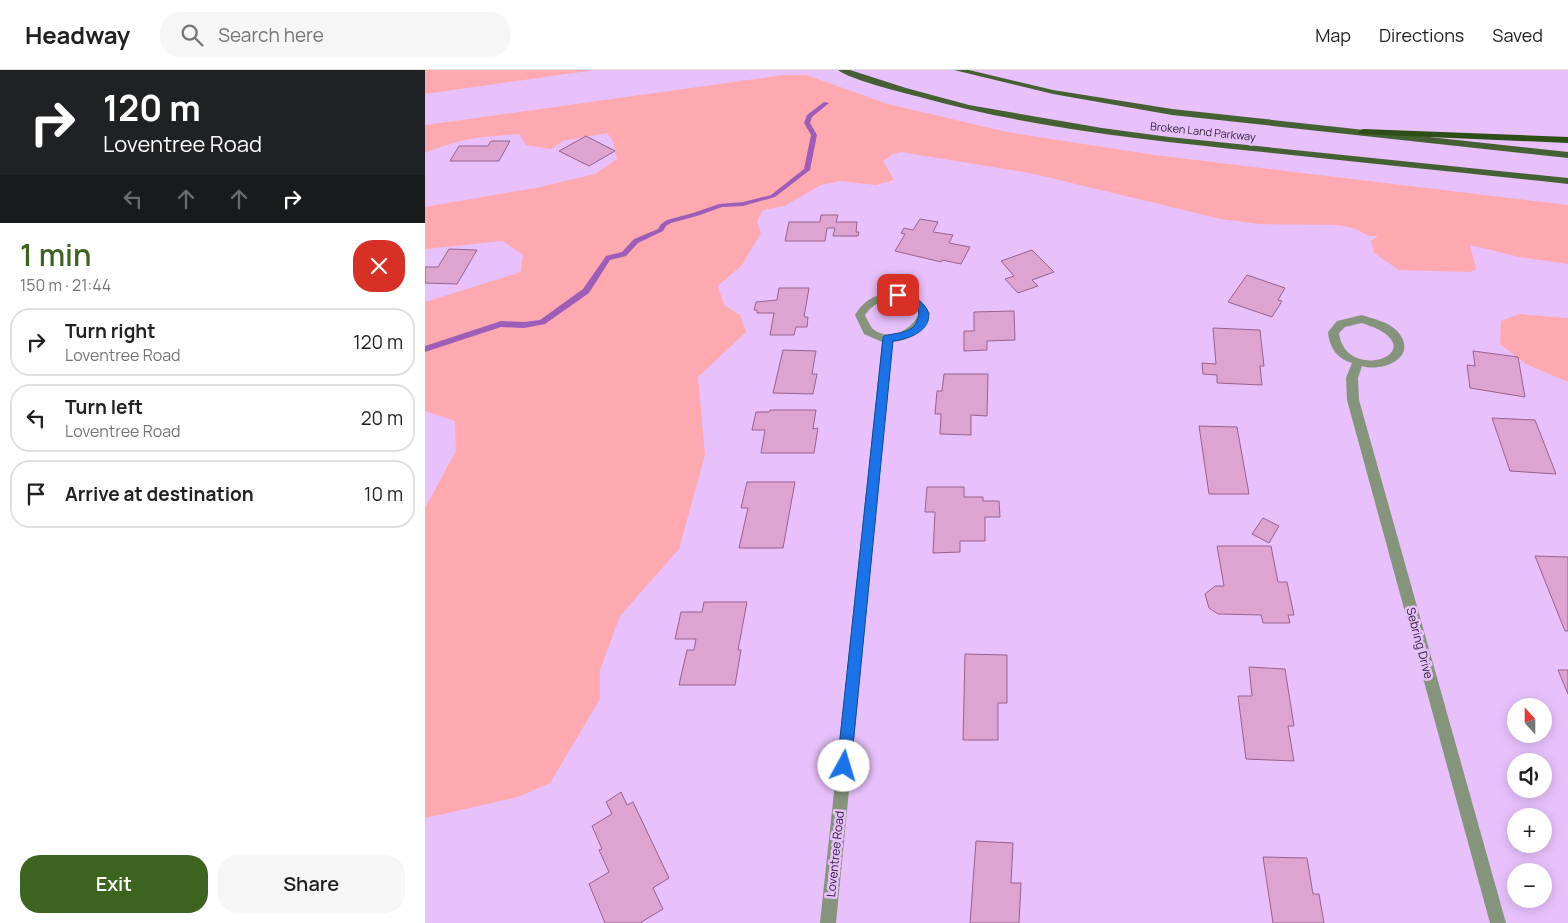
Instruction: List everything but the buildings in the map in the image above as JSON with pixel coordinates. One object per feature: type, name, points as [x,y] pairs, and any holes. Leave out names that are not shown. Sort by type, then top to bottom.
[{"type":"highway","points":[[1363,132],[1568,140]]},
{"type":"main road","name":"Broken Land Parkway","points":[[842,70],[903,90],[965,106],[1103,131],[1169,140],[1568,181]]},
{"type":"main road","name":"Broken Land Parkway","points":[[958,70],[1119,105],[1568,155]]},
{"type":"street","points":[[898,295],[919,303],[924,313],[922,323],[916,330],[903,336],[888,338],[873,335],[862,326],[860,315],[865,306],[874,300],[898,295]]},
{"type":"street","points":[[1362,320],[1376,322],[1388,328],[1397,338],[1401,347],[1398,356],[1385,364],[1373,365],[1359,362],[1345,356],[1333,342],[1333,332],[1341,324],[1362,320]]},
{"type":"street","name":"Loventree Road","points":[[828,923],[888,338]]},
{"type":"street","name":"Sebring Drive","points":[[1359,362],[1352,378],[1353,400],[1497,923]]},
{"type":"shaded area","points":[[425,70],[595,70],[425,94]]},
{"type":"shaded area","points":[[783,75],[806,75],[888,104],[1007,132],[1155,155],[1568,205],[1568,264],[1519,257],[1470,245],[1476,269],[1470,272],[1399,270],[1374,253],[1371,241],[1378,236],[1369,236],[1356,229],[1338,225],[1259,224],[1221,219],[1034,174],[901,152],[893,154],[883,161],[894,180],[876,185],[840,181],[821,185],[784,206],[763,210],[757,222],[761,233],[742,265],[718,286],[724,305],[740,315],[746,332],[698,377],[705,455],[679,549],[620,616],[600,670],[600,699],[550,783],[518,797],[425,818],[425,508],[456,451],[455,421],[425,411],[425,302],[521,272],[523,255],[503,241],[425,249],[425,207],[540,187],[595,174],[617,159],[613,141],[607,133],[563,141],[551,149],[526,145],[519,134],[460,141],[425,153],[425,125]]},
{"type":"shaded area","points":[[1519,314],[1568,318],[1568,382],[1526,364],[1500,344],[1501,321]]},
{"type":"waterway","points":[[425,349],[501,324],[524,325],[542,322],[586,291],[608,258],[624,254],[636,241],[661,230],[663,225],[669,221],[695,215],[721,205],[743,204],[773,196],[807,170],[814,135],[807,123],[809,116],[826,103]]},
{"type":"route","points":[[844,766],[888,338],[903,336],[916,330],[922,323],[924,313],[919,303],[898,295]]}]
